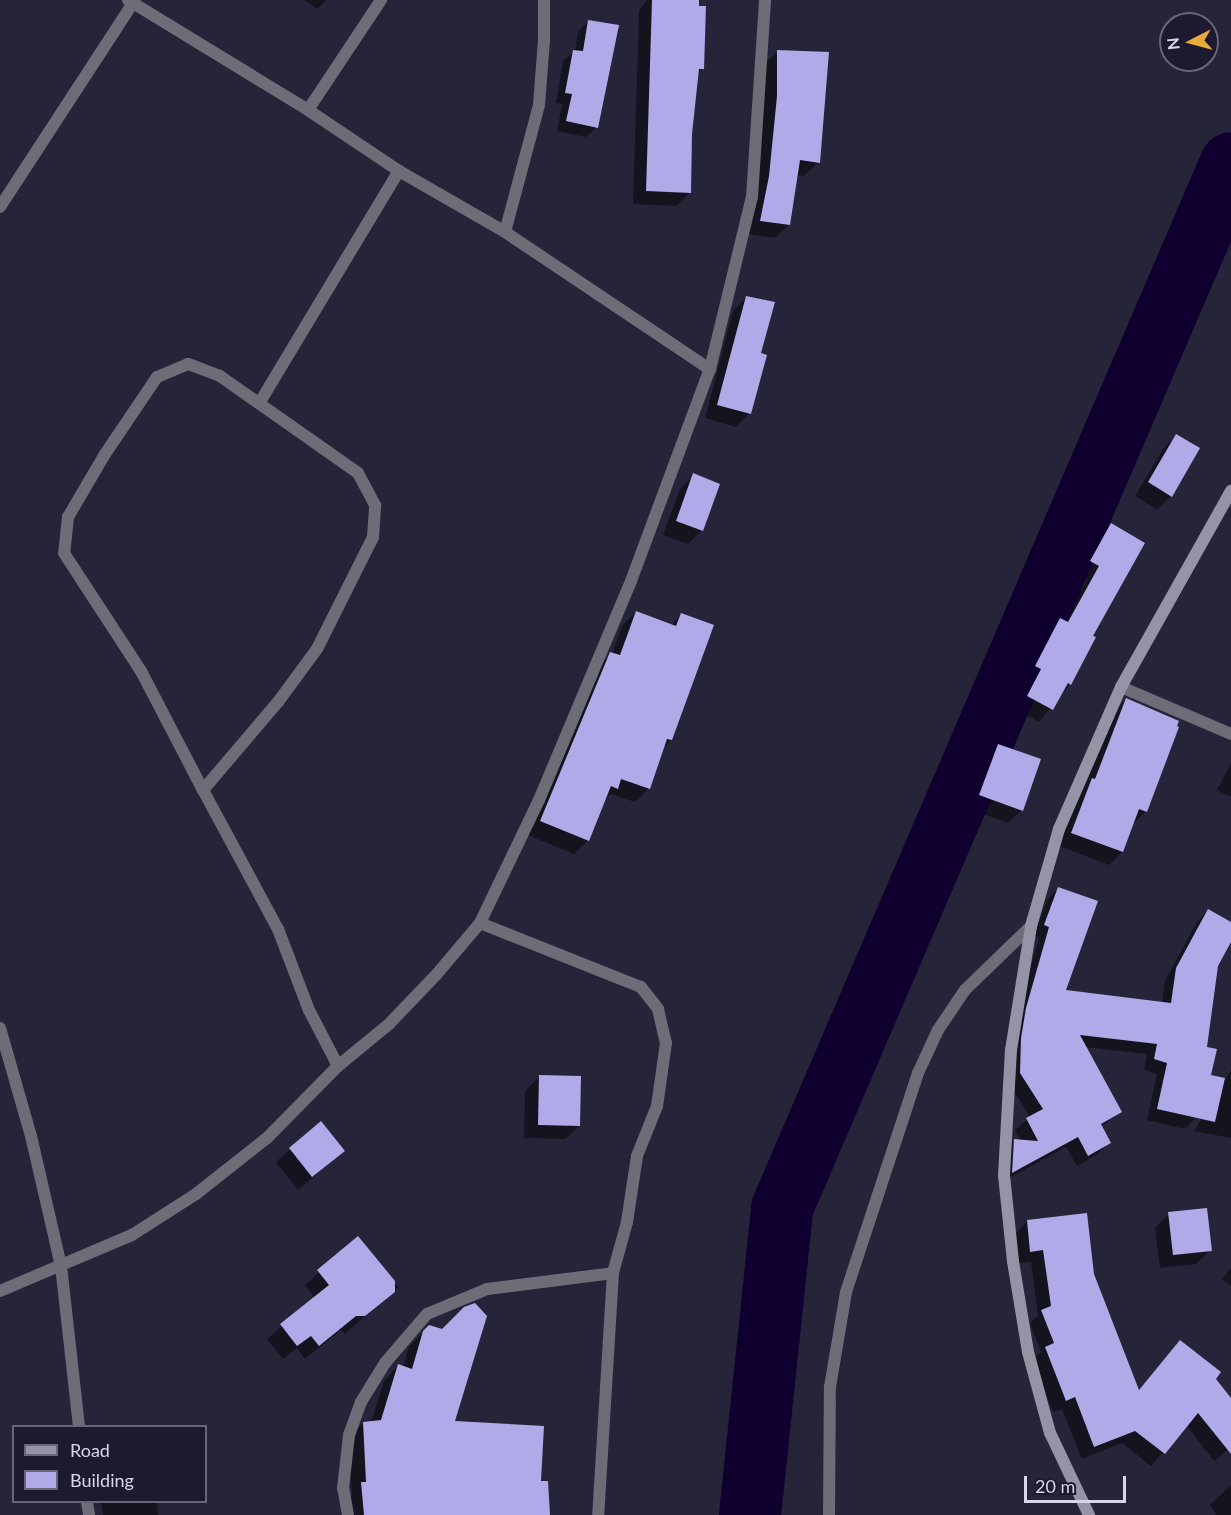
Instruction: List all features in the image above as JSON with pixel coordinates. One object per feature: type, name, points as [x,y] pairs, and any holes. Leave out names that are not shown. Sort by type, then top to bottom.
[{"type":"street","points":[[308,110],[381,0]]},
{"type":"street","points":[[505,231],[539,105],[544,40],[544,0]]},
{"type":"street","points":[[0,1291],[132,1235],[196,1194],[267,1138],[338,1066],[389,1024],[436,975],[480,923],[539,800],[631,581],[710,369],[752,197],[765,0]]},
{"type":"street","points":[[0,207],[132,1],[308,110],[399,171],[505,231],[710,369]]},
{"type":"street","points":[[260,402],[399,171]]},
{"type":"street","points":[[202,790],[279,702],[316,649],[373,537],[375,505],[358,473],[220,376],[188,364],[158,377],[105,454],[68,518],[64,553],[141,671],[202,790],[278,928],[309,1010],[338,1066]]},
{"type":"street","points":[[1089,1515],[1050,1433],[1028,1352],[1013,1261],[1004,1176],[1011,1050],[1031,926],[1059,829],[1120,687],[1231,490]]},
{"type":"street","points":[[1120,687],[1231,734]]},
{"type":"street","points":[[480,923],[641,987],[658,1009],[666,1043],[657,1106],[637,1156],[627,1222],[613,1274],[598,1515]]},
{"type":"street","points":[[829,1515],[830,1387],[846,1292],[918,1072],[938,1030],[965,990],[1031,926]]},
{"type":"street","points":[[0,1028],[31,1136],[61,1266],[79,1425]]},
{"type":"street","points":[[348,1515],[344,1488],[349,1435],[361,1402],[385,1363],[427,1314],[487,1289],[613,1274]]},
{"type":"building","points":[[652,0],[699,0],[699,6],[706,6],[704,69],[699,69],[692,134],[691,193],[646,191]]},
{"type":"building","points":[[588,20],[619,25],[598,128],[566,121],[572,94],[565,93],[573,50],[583,51]]},
{"type":"building","points":[[777,50],[829,52],[820,163],[800,160],[790,225],[760,221],[769,176],[777,96]]},
{"type":"building","points":[[746,296],[775,302],[761,353],[767,355],[751,414],[717,405]]},
{"type":"building","points":[[1176,434],[1200,448],[1172,497],[1148,482]]},
{"type":"building","points":[[693,473],[720,484],[703,531],[676,521]]},
{"type":"building","points":[[1111,523],[1145,543],[1093,636],[1096,637],[1071,685],[1068,683],[1053,710],[1027,696],[1041,669],[1035,666],[1060,618],[1068,622],[1099,566],[1090,561]]},
{"type":"building","points":[[636,611],[676,626],[681,613],[714,625],[672,740],[667,739],[650,789],[621,779],[618,789],[611,786],[589,841],[540,821],[610,652],[620,655]]},
{"type":"building","points":[[1126,698],[1179,721],[1177,726],[1179,727],[1147,812],[1139,809],[1123,852],[1071,833],[1092,778],[1095,779]]},
{"type":"building","points":[[998,744],[1041,759],[1023,811],[979,795]]},
{"type":"building","points":[[1058,887],[1098,901],[1066,990],[1171,1003],[1176,968],[1208,909],[1231,922],[1231,942],[1218,966],[1207,1047],[1217,1049],[1211,1075],[1225,1078],[1215,1122],[1157,1109],[1167,1063],[1154,1059],[1157,1044],[1080,1035],[1122,1112],[1101,1124],[1111,1143],[1088,1156],[1078,1137],[1012,1173],[1014,1139],[1038,1141],[1026,1118],[1043,1109],[1020,1073],[1021,1038],[1026,1008],[1049,927],[1044,925]]},
{"type":"building","points":[[539,1075],[581,1076],[580,1126],[538,1125]]},
{"type":"building","points":[[321,1121],[345,1151],[312,1177],[289,1148]]},
{"type":"building","points":[[1207,1208],[1212,1251],[1173,1255],[1168,1212]]},
{"type":"building","points":[[1087,1213],[1094,1274],[1139,1390],[1180,1340],[1221,1372],[1216,1379],[1231,1398],[1231,1454],[1198,1413],[1165,1454],[1135,1431],[1094,1447],[1075,1397],[1066,1401],[1045,1347],[1054,1343],[1041,1310],[1051,1306],[1043,1250],[1030,1252],[1027,1220]]},
{"type":"building","points":[[358,1236],[395,1281],[395,1292],[365,1316],[356,1316],[319,1346],[311,1336],[297,1346],[280,1324],[329,1285],[317,1270]]},
{"type":"building","points":[[475,1303],[487,1316],[455,1421],[544,1426],[541,1481],[548,1481],[550,1515],[364,1515],[361,1482],[366,1482],[363,1422],[381,1420],[398,1364],[412,1369],[423,1331],[429,1325],[442,1329],[464,1307]]},
{"type":"waterway","points":[[750,1515],[782,1208],[1231,163]]}]
